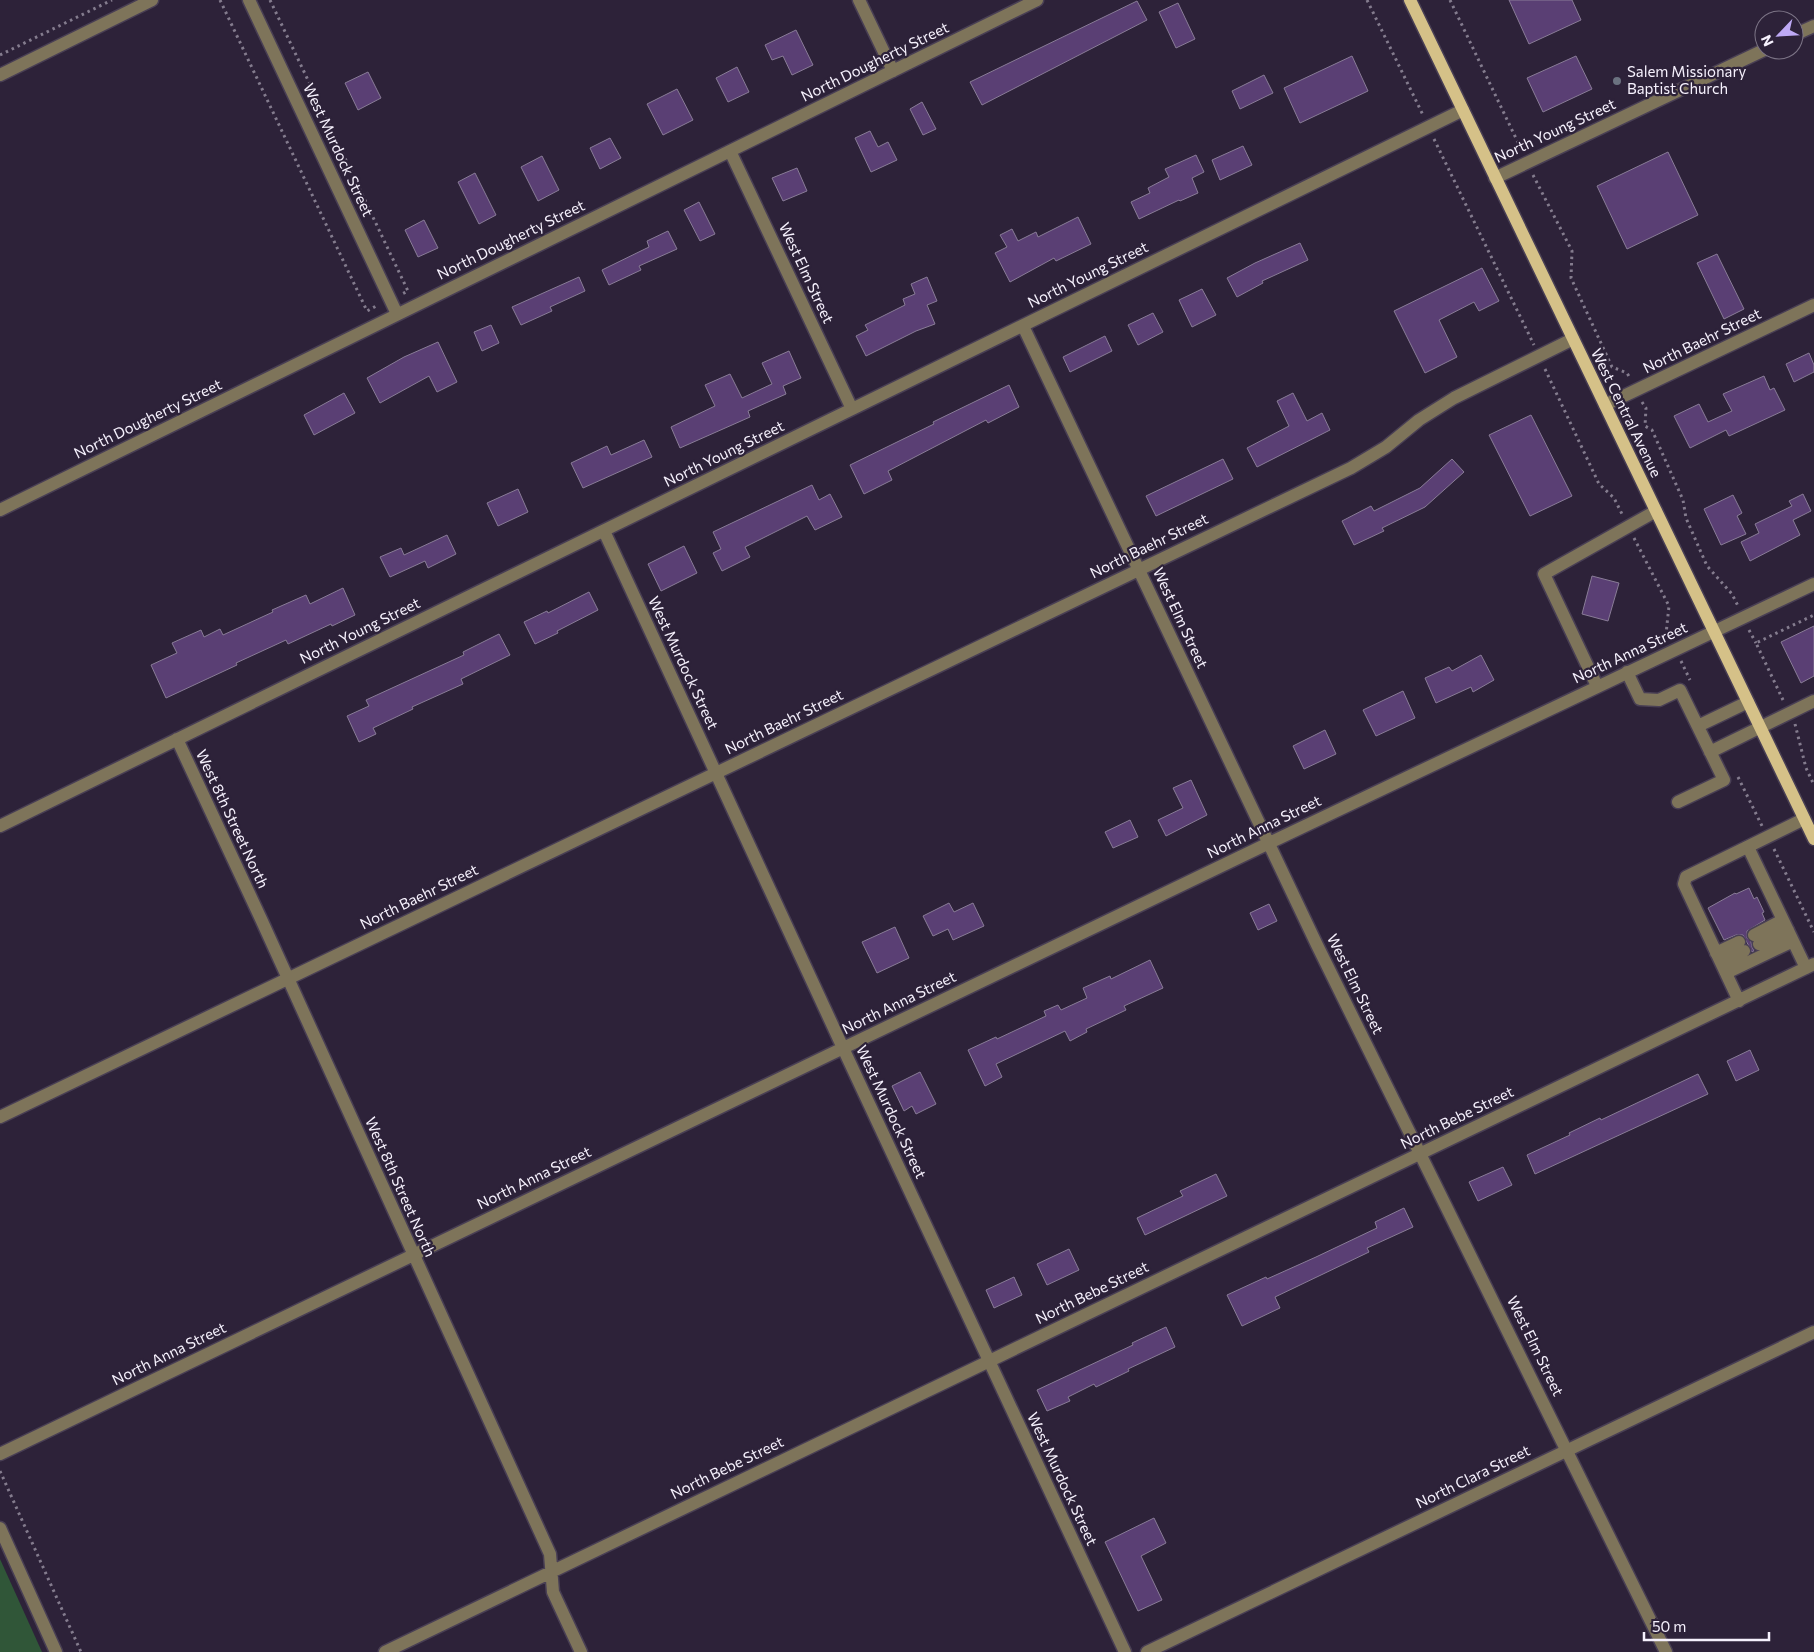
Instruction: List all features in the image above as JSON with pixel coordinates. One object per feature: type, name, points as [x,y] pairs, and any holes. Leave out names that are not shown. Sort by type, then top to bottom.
[{"type":"main road","name":"West Central Avenue","points":[[1410,0],[1814,839]]},
{"type":"street","points":[[0,75],[152,0]]},
{"type":"street","name":"West Murdock Street","points":[[249,0],[397,314]]},
{"type":"street","points":[[859,0],[892,71]]},
{"type":"street","name":"North Dougherty Street","points":[[0,510],[1037,0]]},
{"type":"street","name":"North Young Street","points":[[1495,178],[1754,55]]},
{"type":"street","name":"North Young Street","points":[[0,826],[1463,110]]},
{"type":"street","name":"West Elm Street","points":[[730,151],[852,409]]},
{"type":"street","name":"North Baehr Street","points":[[1605,405],[1814,305]]},
{"type":"street","name":"West Elm Street","points":[[1023,326],[1317,945],[1666,1652]]},
{"type":"street","name":"North Baehr Street","points":[[0,1117],[1351,468],[1386,447],[1420,420],[1454,398],[1573,339]]},
{"type":"street","points":[[1597,686],[1544,574],[1656,511]]},
{"type":"street","name":"West Murdock Street","points":[[604,531],[843,1048],[1126,1652]]},
{"type":"street","name":"North Anna Street","points":[[0,1454],[1269,843],[1814,584]]},
{"type":"street","points":[[1627,672],[1640,699],[1659,700],[1680,690],[1724,780],[1678,802]]},
{"type":"street","points":[[1710,752],[1814,700]]},
{"type":"street","points":[[1698,726],[1748,702]]},
{"type":"street","name":"West 8th Street North","points":[[177,739],[550,1554],[553,1592],[581,1652]]},
{"type":"street","points":[[1739,1001],[1684,884],[1686,877],[1804,819]]},
{"type":"street","points":[[1748,847],[1788,930],[1810,966]]},
{"type":"street","points":[[1756,939],[1788,930]]},
{"type":"street","points":[[1721,962],[1788,930]]},
{"type":"street","points":[[1721,962],[1741,947]]},
{"type":"street","name":"North Bebe Street","points":[[385,1652],[1810,966]]},
{"type":"street","name":"North Clara Street","points":[[1147,1652],[1814,1332]]},
{"type":"street","points":[[0,1528],[56,1652]]},
{"type":"path","points":[[0,55],[112,0]]},
{"type":"path","points":[[1367,0],[1599,484],[1614,498],[1669,606],[1666,634],[1694,688]]},
{"type":"path","points":[[1450,0],[1572,252],[1571,278],[1612,367],[1628,373],[1646,408],[1645,426],[1652,430],[1683,500],[1686,518],[1707,566],[1732,594],[1795,724],[1806,768],[1814,785]]},
{"type":"path","points":[[1756,643],[1814,615]]},
{"type":"path","points":[[1735,770],[1814,932]]},
{"type":"path","points":[[0,1471],[81,1652]]},
{"type":"green space","points":[[0,1559],[42,1652],[0,1652]]},
{"type":"building","points":[[1509,0],[1572,0],[1581,20],[1529,44]]},
{"type":"building","points":[[1137,1],[1147,20],[982,105],[970,82]]},
{"type":"building","points":[[1178,3],[1195,39],[1176,48],[1159,12]]},
{"type":"building","points":[[796,30],[813,65],[792,75],[783,56],[772,60],[765,45]]},
{"type":"building","points":[[1352,56],[1368,91],[1300,123],[1284,88]]},
{"type":"building","points":[[1576,56],[1592,89],[1543,112],[1527,78]]},
{"type":"building","points":[[737,67],[749,92],[728,102],[716,78]]},
{"type":"building","points":[[368,72],[381,98],[358,110],[345,83]]},
{"type":"building","points":[[1264,75],[1273,93],[1240,109],[1232,91]]},
{"type":"building","points":[[677,89],[693,120],[663,135],[647,104]]},
{"type":"building","points":[[922,102],[936,129],[923,135],[910,109]]},
{"type":"building","points":[[870,131],[878,147],[888,142],[897,160],[871,172],[855,138]]},
{"type":"building","points":[[610,138],[621,158],[600,169],[590,148]]},
{"type":"building","points":[[1243,146],[1252,165],[1220,180],[1212,160]]},
{"type":"building","points":[[1668,152],[1698,215],[1627,249],[1597,186]]},
{"type":"building","points":[[1196,155],[1204,172],[1192,178],[1198,193],[1139,219],[1131,202],[1150,193],[1148,188],[1169,177],[1165,169]]},
{"type":"building","points":[[542,156],[559,190],[538,201],[521,167]]},
{"type":"building","points":[[797,168],[807,191],[783,201],[772,178]]},
{"type":"building","points":[[475,173],[496,215],[479,224],[458,182]]},
{"type":"building","points":[[699,202],[715,234],[700,241],[684,210]]},
{"type":"building","points":[[1078,217],[1091,244],[1056,261],[1054,258],[1010,282],[995,253],[1007,247],[1000,235],[1012,229],[1018,241],[1036,232],[1038,237]]},
{"type":"building","points":[[424,220],[438,248],[418,257],[405,230]]},
{"type":"building","points":[[668,231],[677,249],[639,266],[641,270],[609,285],[602,270],[649,247],[647,241]]},
{"type":"building","points":[[1300,243],[1308,260],[1262,281],[1263,283],[1237,297],[1227,278]]},
{"type":"building","points":[[1717,254],[1744,309],[1724,319],[1697,263]]},
{"type":"building","points":[[1482,268],[1499,301],[1479,311],[1474,302],[1439,320],[1457,357],[1425,373],[1394,311]]},
{"type":"building","points":[[579,277],[585,291],[550,307],[552,311],[521,325],[512,307]]},
{"type":"building","points":[[927,277],[937,301],[927,305],[935,324],[916,331],[866,356],[856,336],[868,330],[865,325],[905,305],[903,299],[915,294],[911,284]]},
{"type":"building","points":[[1202,289],[1216,315],[1192,327],[1179,300]]},
{"type":"building","points":[[1153,313],[1163,332],[1138,345],[1128,325]]},
{"type":"building","points":[[491,325],[499,343],[482,351],[474,332]]},
{"type":"building","points":[[1105,336],[1112,351],[1070,372],[1063,357]]},
{"type":"building","points":[[438,342],[457,382],[437,392],[429,376],[380,403],[367,378],[404,357]]},
{"type":"building","points":[[789,351],[801,378],[783,386],[786,394],[748,411],[750,417],[680,448],[671,427],[715,406],[705,385],[730,374],[742,398],[772,384],[762,363]]},
{"type":"building","points":[[1809,353],[1814,365],[1814,372],[1794,382],[1786,364]]},
{"type":"building","points":[[1764,376],[1770,390],[1774,388],[1785,410],[1729,436],[1726,430],[1690,448],[1674,416],[1699,404],[1708,422],[1732,411],[1723,394]]},
{"type":"building","points":[[1009,385],[1019,407],[988,423],[986,420],[888,471],[892,480],[864,494],[850,465]]},
{"type":"building","points":[[344,393],[355,413],[314,435],[304,415]]},
{"type":"building","points":[[1293,393],[1307,421],[1322,413],[1330,430],[1257,467],[1247,448],[1289,426],[1277,401]]},
{"type":"building","points":[[1531,415],[1572,496],[1530,516],[1489,435]]},
{"type":"building","points":[[644,440],[652,457],[583,488],[571,463],[607,446],[611,455]]},
{"type":"building","points":[[1223,459],[1233,479],[1156,516],[1146,496]]},
{"type":"building","points":[[1452,459],[1464,472],[1425,507],[1382,528],[1384,531],[1354,545],[1342,521],[1371,506],[1374,511],[1420,488]]},
{"type":"building","points":[[812,485],[819,500],[830,494],[842,517],[815,530],[807,516],[745,547],[750,557],[722,571],[713,553],[721,549],[713,532]]},
{"type":"building","points":[[518,489],[528,512],[498,526],[487,503]]},
{"type":"building","points":[[1803,494],[1811,511],[1793,520],[1800,535],[1750,561],[1741,542],[1759,533],[1755,524],[1792,506],[1789,501]]},
{"type":"building","points":[[1733,495],[1742,513],[1737,516],[1746,534],[1721,545],[1704,509]]},
{"type":"building","points":[[447,535],[456,554],[428,568],[425,561],[390,577],[380,557],[401,548],[404,555]]},
{"type":"building","points":[[684,546],[697,573],[661,591],[648,564]]},
{"type":"building","points":[[1592,576],[1619,583],[1608,621],[1582,614]]},
{"type":"building","points":[[343,588],[355,615],[288,644],[286,640],[166,698],[151,665],[177,653],[172,643],[201,630],[204,637],[220,629],[223,635],[306,595],[310,604]]},
{"type":"building","points":[[589,592],[598,610],[535,644],[524,622],[547,611],[548,613]]},
{"type":"building","points":[[1814,626],[1814,676],[1801,683],[1781,642]]},
{"type":"building","points":[[499,634],[510,655],[461,679],[463,684],[412,707],[413,709],[373,728],[376,734],[359,742],[347,716],[369,706],[366,700],[464,655],[463,652]]},
{"type":"building","points":[[1481,655],[1494,680],[1473,692],[1471,687],[1436,703],[1425,678],[1449,667],[1452,671]]},
{"type":"building","points":[[1403,691],[1415,718],[1376,736],[1363,710]]},
{"type":"building","points":[[1325,730],[1336,754],[1304,769],[1293,746]]},
{"type":"building","points":[[1191,780],[1207,815],[1166,836],[1158,820],[1183,808],[1173,788]]},
{"type":"building","points":[[1130,820],[1138,837],[1113,848],[1105,832]]},
{"type":"building","points":[[1749,888],[1754,899],[1757,897],[1764,912],[1762,913],[1765,920],[1747,931],[1747,938],[1751,942],[1754,951],[1752,952],[1743,935],[1736,935],[1724,940],[1708,908],[1735,893]]},
{"type":"building","points":[[949,903],[954,912],[973,903],[984,926],[953,940],[948,929],[933,936],[923,916]]},
{"type":"building","points":[[1269,904],[1277,921],[1258,930],[1250,913]]},
{"type":"building","points":[[895,927],[909,958],[877,973],[862,942]]},
{"type":"building","points":[[1150,960],[1163,988],[1124,1006],[1126,1010],[1086,1029],[1087,1032],[1070,1041],[1065,1031],[996,1064],[1002,1077],[985,1086],[968,1050],[996,1037],[997,1039],[1046,1016],[1044,1011],[1058,1005],[1061,1010],[1087,998],[1083,988],[1110,976],[1111,979]]},
{"type":"building","points":[[1750,1050],[1759,1070],[1736,1081],[1727,1061]]},
{"type":"building","points":[[920,1072],[936,1104],[916,1114],[912,1106],[904,1111],[892,1086]]},
{"type":"building","points":[[1698,1074],[1708,1094],[1535,1174],[1527,1155],[1570,1135],[1569,1133],[1600,1118],[1601,1120]]},
{"type":"building","points":[[1503,1167],[1512,1185],[1478,1201],[1469,1182]]},
{"type":"building","points":[[1216,1174],[1227,1196],[1145,1235],[1137,1218],[1183,1196],[1180,1191]]},
{"type":"building","points":[[1404,1208],[1413,1227],[1367,1248],[1369,1252],[1275,1297],[1280,1308],[1242,1326],[1227,1295],[1266,1277],[1267,1279],[1377,1228],[1375,1222]]},
{"type":"building","points":[[1069,1249],[1079,1270],[1047,1285],[1037,1264]]},
{"type":"building","points":[[1014,1277],[1022,1295],[994,1308],[986,1290]]},
{"type":"building","points":[[1166,1327],[1175,1347],[1128,1369],[1129,1371],[1096,1387],[1094,1384],[1068,1397],[1070,1401],[1047,1411],[1037,1390],[1133,1345],[1132,1343]]},
{"type":"building","points":[[1154,1518],[1166,1543],[1141,1556],[1162,1600],[1138,1611],[1105,1542]]},
{"type":"place","name":"Salem Missionary Baptist Church","points":[[1617,81]]}]
